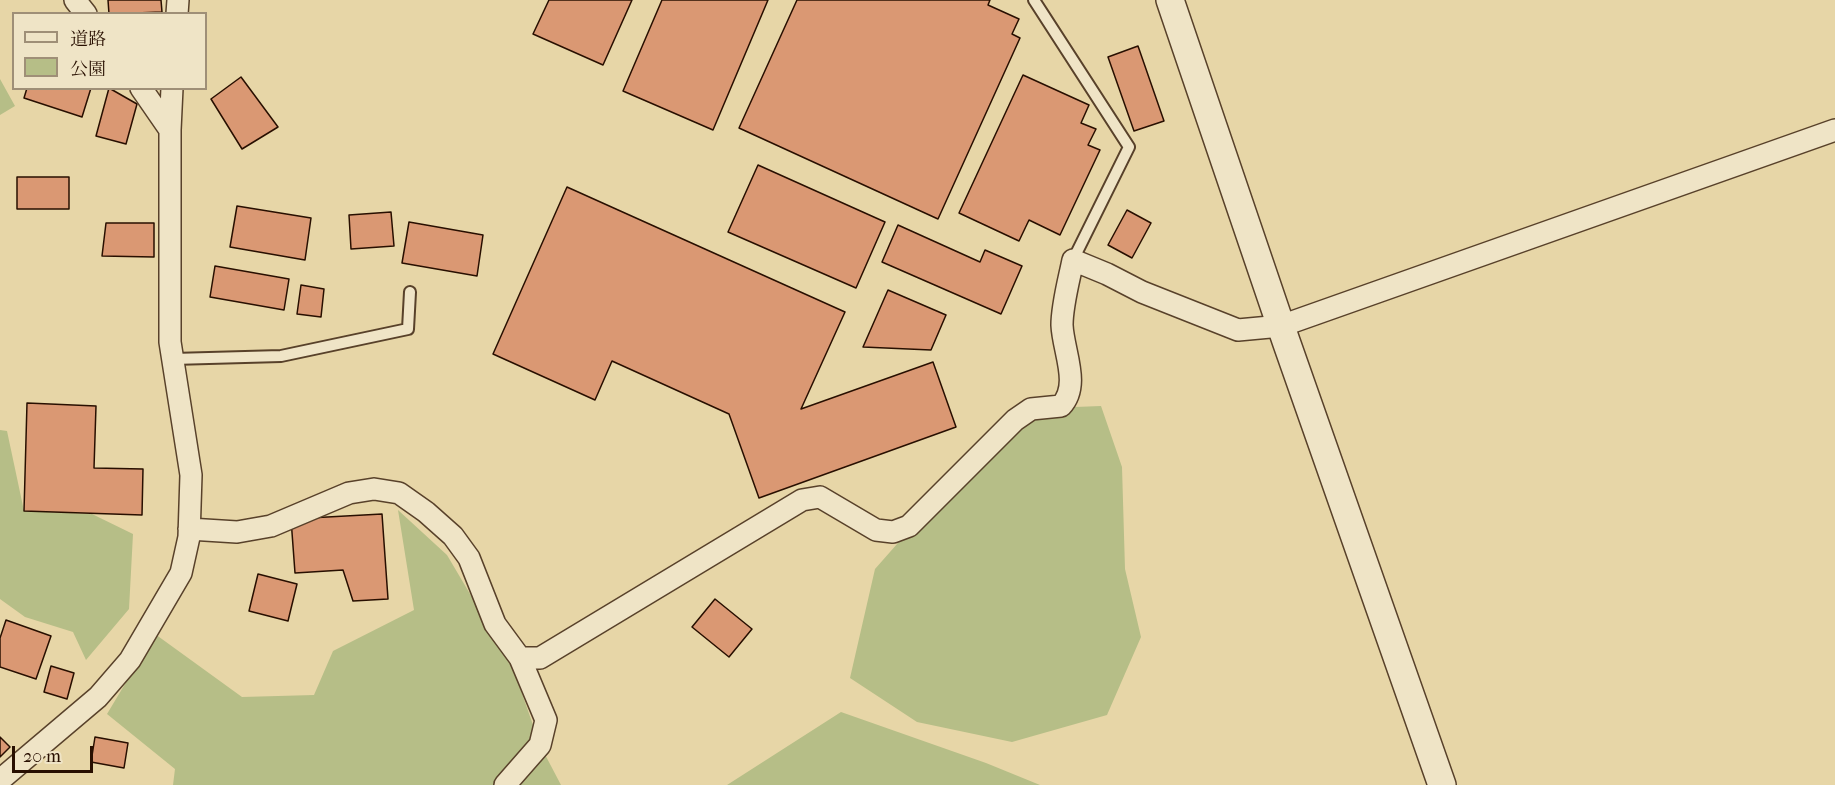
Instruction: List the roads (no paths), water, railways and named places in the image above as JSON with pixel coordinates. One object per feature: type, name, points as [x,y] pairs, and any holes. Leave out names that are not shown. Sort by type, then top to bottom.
[{"type":"street","points":[[75,0],[84,12]]},
{"type":"street","points":[[1170,0],[1281,326],[1442,785]]},
{"type":"street","points":[[142,90],[170,130]]},
{"type":"street","points":[[0,780],[98,697],[130,660],[181,573],[189,529],[191,475],[170,342],[172,90]]},
{"type":"street","points":[[520,658],[540,658],[802,500],[820,497],[876,530],[893,532],[909,526],[1015,420],[1031,409],[1061,406],[1067,399],[1071,386],[1062,324],[1072,260],[1107,274],[1142,292],[1238,330],[1281,326],[1835,130]]},
{"type":"street","points":[[189,529],[237,532],[271,526],[349,493],[374,489],[399,493],[426,512],[453,536],[470,558],[495,624],[520,658],[546,720],[540,745],[505,785]]},
{"type":"lane","points":[[1034,0],[1129,147],[1072,260]]},
{"type":"lane","points":[[173,359],[281,356],[408,330],[410,292]]}]
